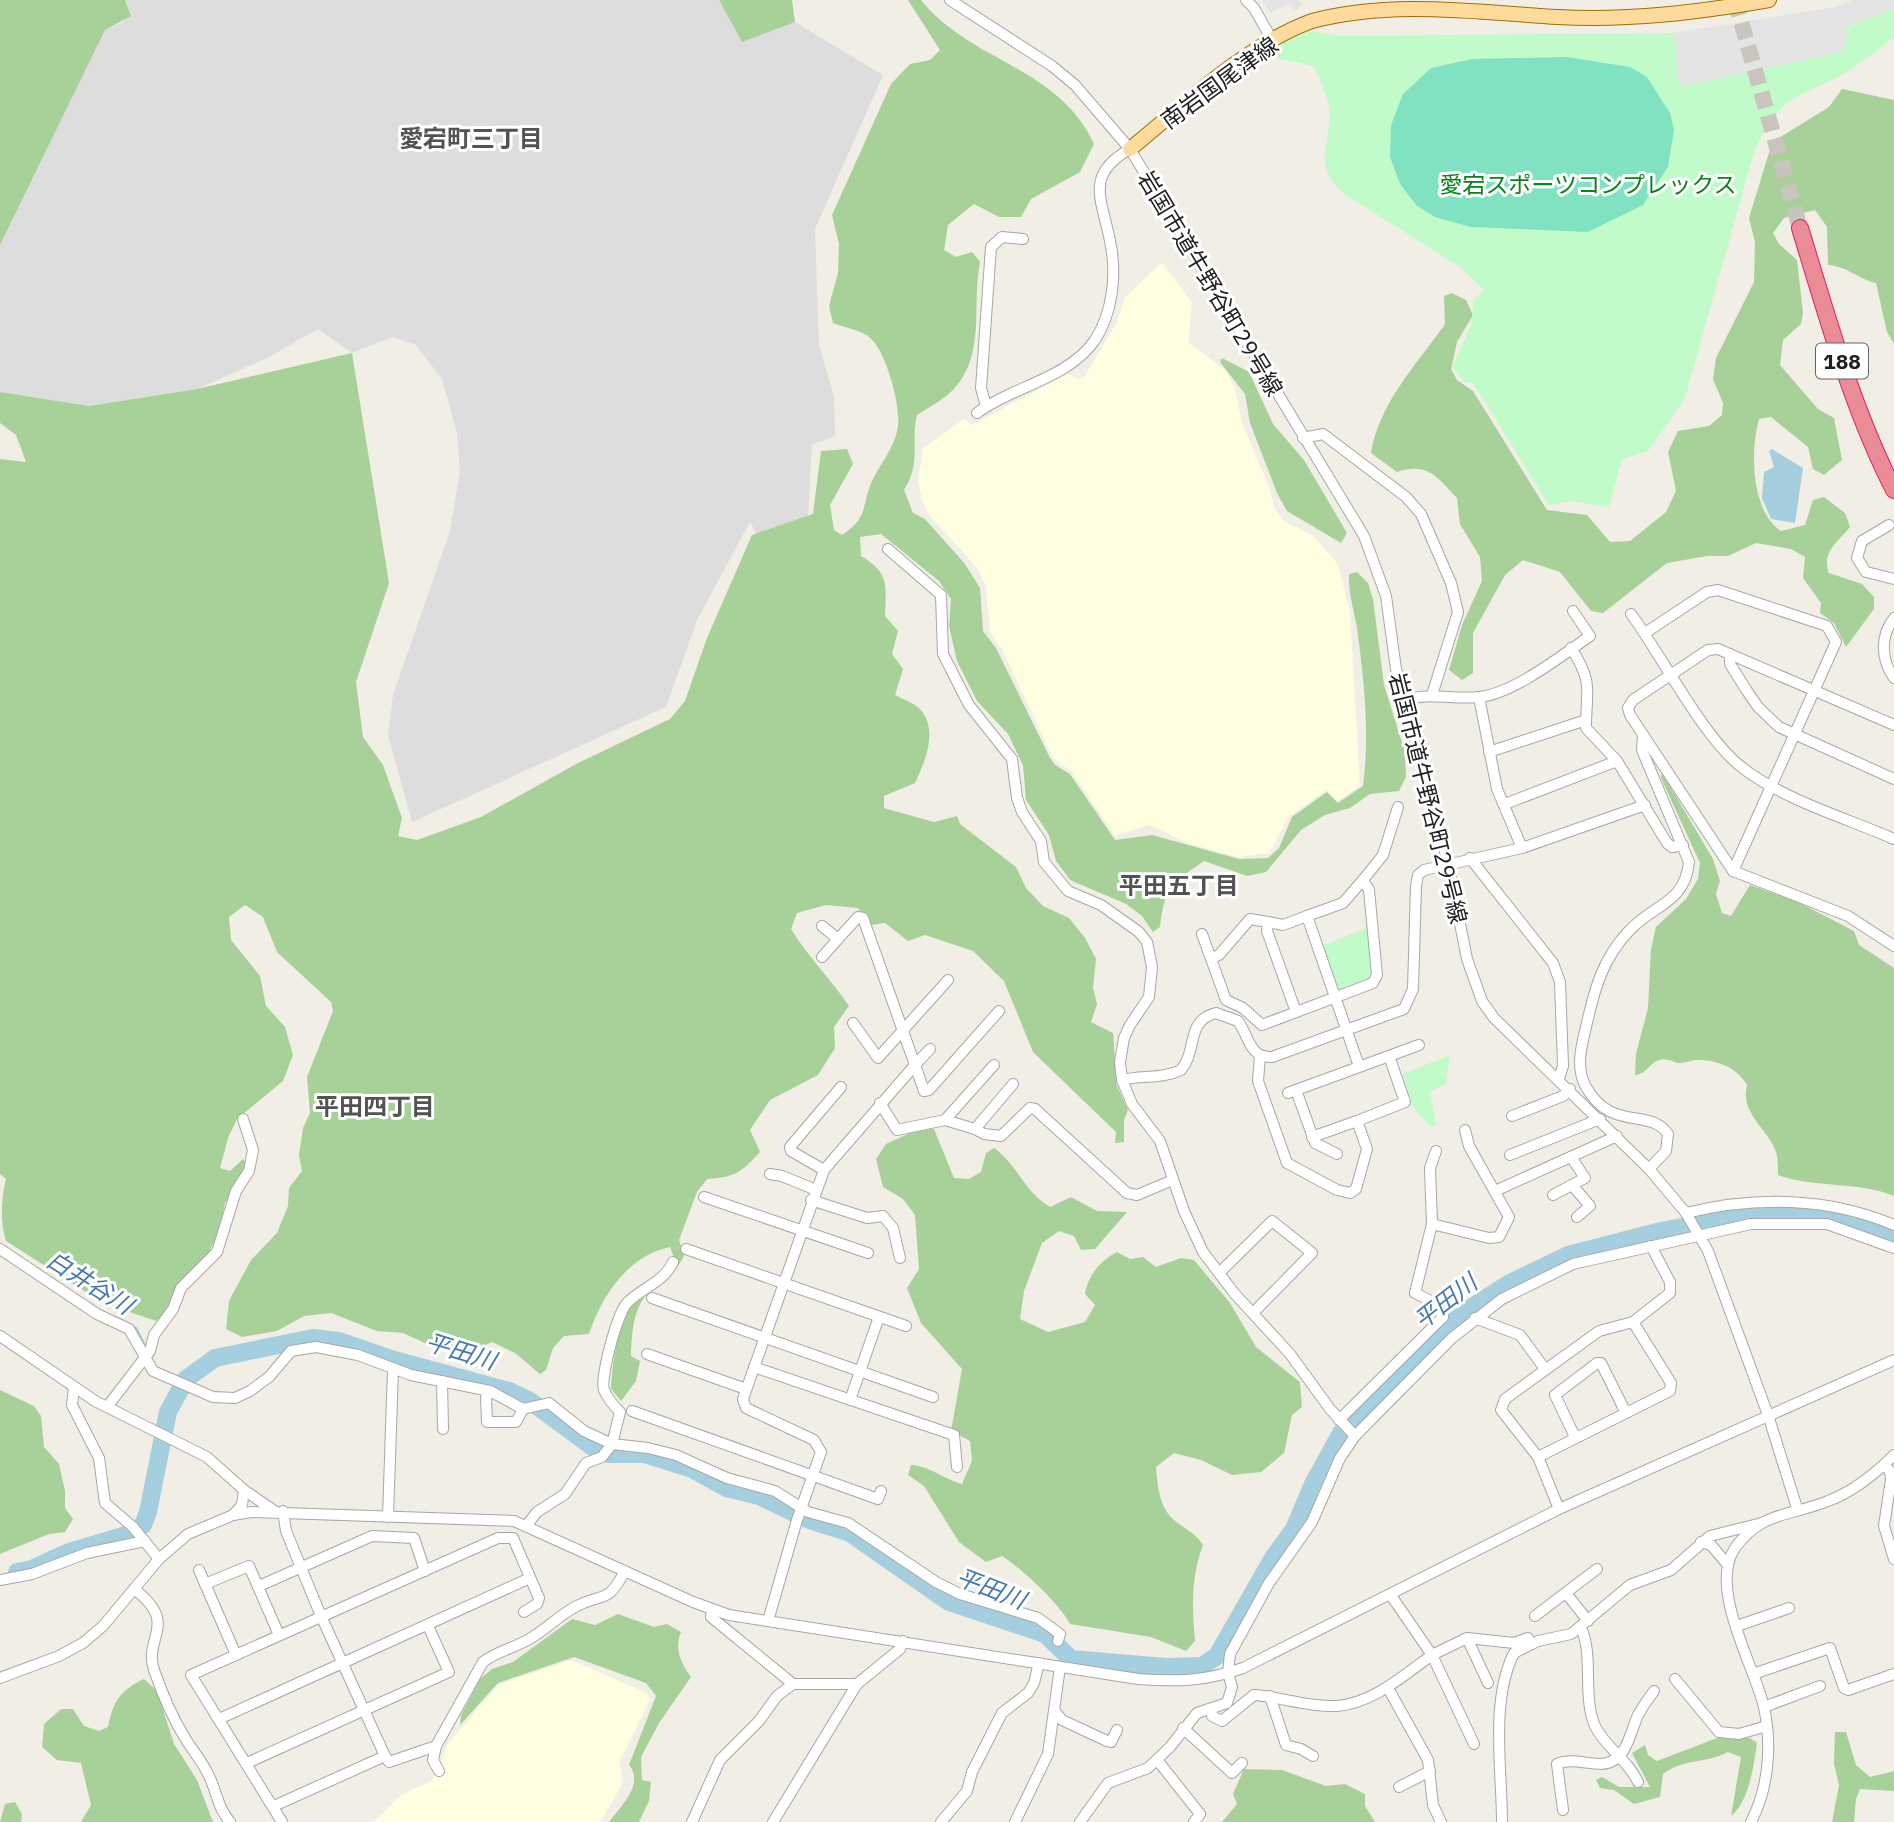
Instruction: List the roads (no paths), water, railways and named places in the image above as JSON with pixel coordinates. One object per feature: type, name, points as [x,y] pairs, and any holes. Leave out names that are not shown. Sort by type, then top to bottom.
[{"type":"highway","name":"188","points":[[1800,228],[1841,358],[1894,490]]},
{"type":"main road","name":"南岩国尾津線","points":[[1130,149],[1272,40],[1310,22],[1375,5],[1409,3],[1561,17],[1674,14],[1769,0]]},
{"type":"street","name":"岩国市道牛野谷町29号線","points":[[950,0],[1052,66],[1075,85],[1130,149],[1364,536],[1386,596],[1404,700],[1448,863],[1467,960],[1482,1001],[1494,1018],[1650,1169],[1699,1233],[1721,1283],[1768,1415],[1797,1508]]},
{"type":"street","points":[[1245,0],[1254,8],[1272,40]]},
{"type":"street","points":[[1023,239],[1002,237],[991,247],[981,388],[982,410],[1064,367],[1094,341],[1110,303],[1113,278],[1111,243],[1098,186],[1104,171],[1115,158],[1130,149]]},
{"type":"street","points":[[1303,438],[1323,435],[1406,497],[1422,514],[1451,583],[1458,612],[1432,695]]},
{"type":"street","points":[[1889,525],[1861,541],[1857,558],[1866,572],[1894,579]]},
{"type":"street","points":[[888,549],[941,594],[941,643],[950,671],[969,705],[1012,759],[1021,812],[1041,841],[1044,862],[1068,891],[1101,905],[1139,932],[1147,942],[1152,967],[1149,997],[1130,1024],[1124,1038],[1120,1062],[1122,1080],[1132,1104],[1160,1141],[1203,1252],[1310,1378],[1346,1428]]},
{"type":"street","points":[[1645,632],[1707,592],[1718,590],[1827,626],[1836,642],[1733,871]]},
{"type":"street","points":[[1404,700],[1432,695],[1479,697],[1508,688],[1590,636],[1573,611]]},
{"type":"street","points":[[1631,614],[1727,753],[1742,768],[1770,785],[1894,839]]},
{"type":"street","points":[[1894,618],[1885,634],[1883,649],[1885,662],[1894,678]]},
{"type":"street","points":[[1571,648],[1586,670],[1589,684],[1586,728],[1618,761],[1667,843],[1672,848],[1684,845]]},
{"type":"street","points":[[1894,725],[1718,649],[1708,650],[1633,700],[1628,708],[1733,871],[1848,916],[1894,946]]},
{"type":"street","points":[[1730,654],[1730,664],[1769,719],[1793,735],[1894,779]]},
{"type":"street","points":[[1479,697],[1497,789],[1522,848]]},
{"type":"street","points":[[1489,752],[1586,720]]},
{"type":"street","points":[[1643,735],[1642,750],[1684,845],[1689,862],[1688,879],[1665,906],[1628,932],[1601,970],[1580,1054],[1585,1085],[1596,1100],[1623,1118],[1656,1122],[1668,1134],[1666,1151],[1650,1169]]},
{"type":"street","points":[[1505,804],[1618,761]]},
{"type":"street","points":[[1122,1080],[1138,1076],[1165,1076],[1181,1070],[1190,1054],[1194,1029],[1202,1018],[1216,1013],[1238,1021],[1254,1052],[1260,1056],[1272,1057],[1397,1012],[1409,1001],[1419,875],[1431,866],[1522,848],[1645,805]]},
{"type":"street","points":[[1212,958],[1219,955],[1250,919],[1283,925],[1343,903],[1383,855],[1398,807]]},
{"type":"street","points":[[1470,858],[1553,963],[1560,982],[1563,1066],[1559,1078]]},
{"type":"street","points":[[1202,934],[1226,1000],[1243,1008],[1254,1021],[1262,1025],[1373,983],[1377,975],[1369,890],[1363,880]]},
{"type":"street","points":[[1307,916],[1359,1066]]},
{"type":"street","points":[[822,957],[858,917],[863,918],[924,1091],[929,1090],[999,1011]]},
{"type":"street","points":[[1268,922],[1267,931],[1296,1012]]},
{"type":"street","points":[[822,926],[838,939]]},
{"type":"street","points":[[853,1023],[878,1058],[948,981]]},
{"type":"street","points":[[1337,1154],[1315,1143],[1292,1092],[1419,1045]]},
{"type":"street","points":[[768,1621],[821,1452],[814,1440],[746,1408],[743,1399],[824,1170],[930,1049]]},
{"type":"street","points":[[1260,1056],[1258,1081],[1291,1168],[1350,1193],[1356,1189],[1367,1149],[1357,1121]]},
{"type":"street","points":[[1312,1137],[1405,1102],[1389,1056]]},
{"type":"street","points":[[945,1120],[994,1066]]},
{"type":"street","points":[[975,1129],[1013,1084]]},
{"type":"street","points":[[824,1170],[791,1151],[790,1147],[841,1087]]},
{"type":"street","points":[[1512,1116],[1563,1096],[1570,1089]]},
{"type":"street","points":[[880,1103],[897,1130],[945,1120],[984,1134],[1001,1136],[1030,1108],[1035,1109],[1127,1193],[1136,1195],[1173,1180]]},
{"type":"street","points":[[107,1407],[144,1359],[155,1335],[173,1309],[181,1288],[217,1252],[236,1191],[248,1171],[253,1150],[243,1119]]},
{"type":"street","points":[[1510,1156],[1600,1119]]},
{"type":"street","points":[[1432,1224],[1489,1238],[1499,1237],[1509,1217],[1469,1146],[1465,1130]]},
{"type":"street","points":[[1495,1191],[1617,1136]]},
{"type":"street","points":[[1080,1822],[1108,1783],[1158,1761],[1197,1713],[1227,1703],[1232,1687],[1228,1673],[1230,1654],[1269,1583],[1312,1522],[1346,1428],[1401,1359],[1443,1317],[1435,1303],[1415,1293],[1432,1224],[1430,1168],[1436,1152]]},
{"type":"street","points":[[1553,1195],[1585,1178],[1572,1157]]},
{"type":"street","points":[[770,1174],[782,1176],[813,1195],[867,1218],[883,1216],[893,1228],[900,1258]]},
{"type":"street","points":[[1572,1185],[1590,1206],[1577,1217]]},
{"type":"street","points":[[704,1197],[868,1253]]},
{"type":"street","points":[[1687,1214],[1741,1204],[1799,1202],[1849,1210],[1894,1225]]},
{"type":"street","points":[[1219,1273],[1272,1221],[1312,1253],[1253,1313]]},
{"type":"street","points":[[1346,1428],[1414,1373],[1475,1318],[1523,1287],[1573,1264],[1699,1233],[1773,1222],[1827,1224],[1894,1248]]},
{"type":"street","points":[[1559,1509],[1538,1457],[1502,1410],[1505,1399],[1599,1331],[1633,1322],[1670,1293],[1670,1282],[1651,1246]]},
{"type":"street","points":[[0,1249],[97,1314],[129,1329],[153,1371],[173,1382],[213,1397],[235,1398],[262,1384],[284,1357],[300,1348],[316,1347],[358,1355],[393,1369],[490,1391],[525,1408]]},
{"type":"street","points":[[685,1249],[906,1326]]},
{"type":"street","points":[[608,1450],[620,1412],[604,1389],[603,1378],[614,1342],[616,1322],[627,1302],[664,1275],[673,1262]]},
{"type":"street","points":[[652,1298],[933,1397]]},
{"type":"street","points":[[850,1400],[879,1317]]},
{"type":"street","points":[[1475,1318],[1520,1335],[1545,1369]]},
{"type":"street","points":[[1538,1457],[1670,1391],[1671,1383],[1633,1322]]},
{"type":"street","points":[[0,1336],[74,1388],[207,1457],[244,1490],[279,1511],[321,1616],[389,1762],[436,1746]]},
{"type":"street","points":[[1424,1337],[1436,1351]]},
{"type":"street","points":[[647,1354],[746,1389]]},
{"type":"street","points":[[1401,1359],[1414,1373]]},
{"type":"street","points":[[0,1678],[59,1656],[83,1643],[103,1626],[159,1559],[188,1534],[233,1515],[279,1511],[388,1517],[492,1518],[527,1525],[712,1610],[1060,1667],[1164,1681],[1200,1680],[1228,1673],[1559,1509],[1894,1360]]},
{"type":"street","points":[[1575,1437],[1555,1395],[1597,1363],[1601,1363],[1626,1413]]},
{"type":"street","points":[[754,1367],[954,1435],[957,1467]]},
{"type":"street","points":[[388,1517],[393,1369]]},
{"type":"street","points":[[442,1381],[443,1429]]},
{"type":"street","points":[[74,1388],[72,1405],[99,1458],[105,1503],[139,1534],[159,1559]]},
{"type":"street","points":[[490,1391],[486,1396],[488,1422],[516,1422],[525,1408],[549,1403],[608,1450]]},
{"type":"street","points":[[632,1411],[878,1499],[881,1491]]},
{"type":"street","points":[[527,1525],[537,1512],[565,1494],[586,1463],[608,1450],[648,1448],[677,1455],[727,1478],[775,1492],[800,1514],[848,1523],[936,1582],[960,1594],[1038,1618],[1060,1634],[1058,1641]]},
{"type":"street","points":[[1502,1822],[1499,1775],[1503,1685],[1514,1654],[1523,1646],[1561,1637],[1584,1625],[1630,1585],[1671,1570],[1701,1542],[1722,1531],[1762,1523],[1797,1508],[1830,1501],[1884,1465],[1894,1455]]},
{"type":"street","points":[[1884,1465],[1890,1471],[1891,1479],[1884,1526],[1894,1559]]},
{"type":"street","points":[[233,1515],[242,1505],[244,1490]]},
{"type":"street","points":[[1751,1822],[1767,1771],[1767,1726],[1764,1707],[1727,1593],[1728,1565],[1734,1550],[1762,1523]]},
{"type":"street","points":[[0,1580],[32,1574],[139,1534]]},
{"type":"street","points":[[259,1586],[372,1536],[414,1538],[425,1571]]},
{"type":"street","points":[[282,1822],[191,1675],[498,1538],[513,1538],[539,1598],[537,1604],[524,1612]]},
{"type":"street","points":[[1701,1542],[1711,1545],[1728,1565]]},
{"type":"street","points":[[205,1584],[249,1566],[279,1635]]},
{"type":"street","points":[[1535,1616],[1597,1569]]},
{"type":"street","points":[[199,1570],[236,1655]]},
{"type":"street","points":[[439,1771],[433,1760],[436,1746],[483,1662],[493,1654],[507,1651],[530,1638],[572,1609],[608,1596],[625,1571]]},
{"type":"street","points":[[219,1719],[530,1578]]},
{"type":"street","points":[[134,1589],[154,1608],[158,1619],[158,1633],[151,1660],[170,1711],[208,1773],[220,1811],[230,1822]]},
{"type":"street","points":[[1566,1593],[1584,1625],[1588,1701],[1595,1726],[1638,1782]]},
{"type":"street","points":[[1390,1594],[1432,1655],[1474,1744]]},
{"type":"street","points":[[1737,1626],[1789,1608]]},
{"type":"street","points":[[712,1610],[711,1617],[793,1684]]},
{"type":"street","points":[[247,1763],[449,1672],[428,1626]]},
{"type":"street","points":[[1211,1709],[1212,1716],[1222,1721],[1245,1698],[1254,1695],[1336,1706],[1388,1688],[1432,1655],[1467,1637],[1514,1643],[1538,1634],[1553,1633],[1561,1637]]},
{"type":"street","points":[[1467,1637],[1488,1683]]},
{"type":"street","points":[[773,1822],[857,1684],[900,1649],[903,1641]]},
{"type":"street","points":[[1753,1674],[1830,1648],[1844,1688],[1848,1690],[1894,1674]]},
{"type":"street","points":[[941,1822],[967,1791],[972,1772],[1001,1721],[1002,1713],[1028,1693],[1034,1683],[1039,1663]]},
{"type":"street","points":[[1016,1822],[1048,1754],[1060,1667]]},
{"type":"street","points":[[1675,1679],[1719,1732],[1739,1734],[1767,1726]]},
{"type":"street","points":[[692,1822],[720,1760],[759,1721],[777,1696],[793,1684],[857,1684]]},
{"type":"street","points":[[1764,1707],[1820,1686]]},
{"type":"street","points":[[1388,1688],[1414,1732],[1430,1771],[1433,1805],[1441,1822]]},
{"type":"street","points":[[1563,1810],[1558,1764],[1565,1761],[1603,1764],[1619,1755],[1625,1749],[1637,1717],[1654,1691]]},
{"type":"street","points":[[1270,1696],[1286,1745],[1313,1756]]},
{"type":"street","points":[[1054,1710],[1062,1720],[1107,1741],[1111,1742],[1116,1730]]},
{"type":"street","points":[[1183,1728],[1232,1773],[1242,1763]]},
{"type":"street","points":[[274,1806],[385,1756]]},
{"type":"street","points":[[1158,1761],[1200,1814],[1194,1822]]},
{"type":"street","points":[[1399,1787],[1430,1771]]},
{"type":"water","points":[[1772,449],[1803,468],[1795,523],[1771,519],[1762,498],[1764,472],[1774,467],[1769,451]]},
{"type":"waterway","name":"平田川","points":[[17,1572],[32,1569],[69,1552],[132,1533],[143,1525],[168,1412],[186,1379],[215,1358],[313,1338],[339,1341],[391,1359],[509,1391],[530,1401],[594,1448],[609,1454],[644,1454],[692,1469],[726,1488],[759,1496],[809,1520],[850,1533],[949,1602],[1045,1634],[1071,1659],[1166,1667],[1202,1666],[1217,1656],[1273,1558],[1294,1529],[1313,1484],[1341,1433],[1438,1333],[1460,1315],[1508,1284],[1568,1255],[1661,1231],[1746,1215],[1784,1212],[1837,1215],[1894,1238]]},
{"type":"waterway","name":"白井谷川","points":[[116,1317],[136,1328],[146,1348]]},
{"type":"tunnel","points":[[1735,0],[1800,228]]},
{"type":"district","name":"愛宕町三丁目","points":[[471,138]]},
{"type":"district","name":"平田五丁目","points":[[1179,885]]},
{"type":"district","name":"平田四丁目","points":[[375,1106]]},
{"type":"park label","name":"愛宕スポーツコンプレックス","points":[[1588,184]]}]
